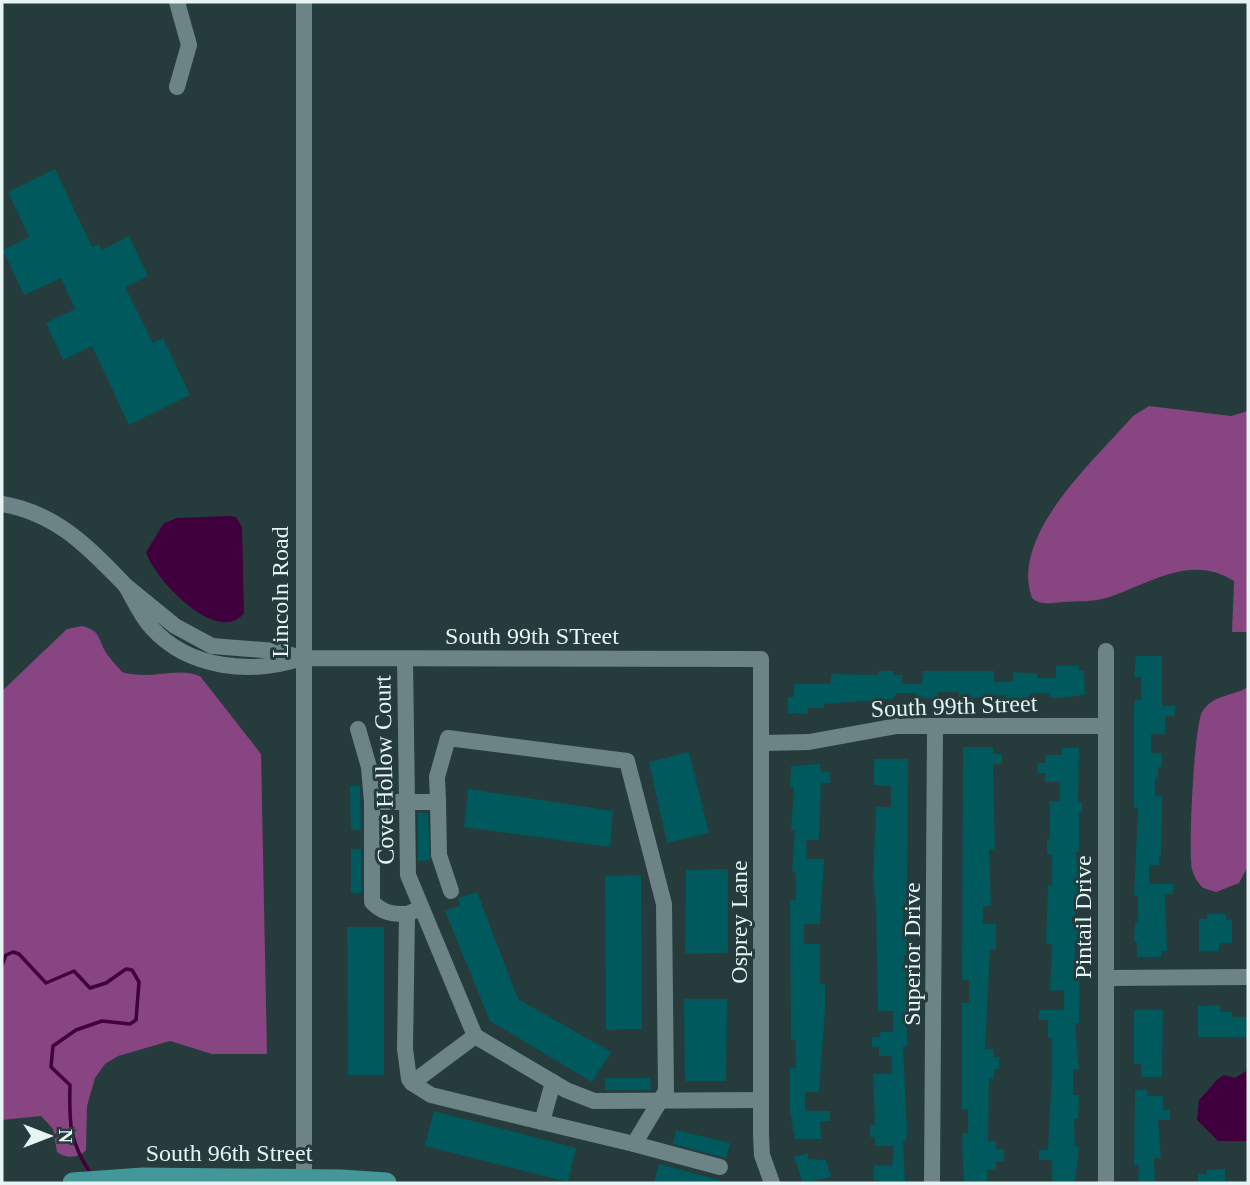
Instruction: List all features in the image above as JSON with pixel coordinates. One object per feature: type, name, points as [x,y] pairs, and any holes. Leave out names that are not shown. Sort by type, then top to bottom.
[{"type":"main road","name":"South 96th Street","points":[[72,1183],[143,1178],[386,1183]]},
{"type":"street","points":[[177,2],[190,45],[177,87]]},
{"type":"street","name":"Lincoln Road","points":[[304,2],[304,1181]]},
{"type":"street","points":[[2,504],[31,511],[63,526],[78,537],[126,586],[175,626],[212,646],[276,650],[302,657]]},
{"type":"street","name":"Pintail Drive","points":[[1106,651],[1106,1183]]},
{"type":"street","name":"South 99th STreet","points":[[302,657],[761,659]]},
{"type":"street","name":"Cove Hollow Court","points":[[405,659],[405,802],[408,875],[414,911],[475,1036]]},
{"type":"street","name":"Osprey Lane","points":[[761,659],[762,1155],[772,1183]]},
{"type":"street","name":"South 99th Street","points":[[762,743],[809,742],[889,726],[1106,726]]},
{"type":"street","name":"Superior Drive","points":[[932,1183],[935,726]]},
{"type":"street","points":[[358,730],[369,767],[372,802],[372,902],[389,914],[414,911],[405,1066],[412,1083],[430,1095],[720,1167]]},
{"type":"street","points":[[451,891],[439,855],[437,777],[448,738],[627,761],[664,904],[666,1091],[662,1101],[640,1128],[634,1144]]},
{"type":"street","points":[[372,802],[438,802]]},
{"type":"street","points":[[1106,978],[1248,977]]},
{"type":"street","points":[[412,1083],[475,1036],[553,1082],[594,1101],[761,1100]]},
{"type":"street","points":[[541,1122],[553,1082]]},
{"type":"shaded area","points":[[1149,406],[1231,416],[1248,411],[1248,632],[1232,632],[1234,581],[1218,573],[1202,570],[1170,574],[1096,600],[1047,603],[1032,598],[1028,574],[1033,549],[1044,524],[1078,476],[1133,416]]},
{"type":"shaded area","points":[[236,517],[242,527],[244,613],[233,621],[219,622],[204,616],[174,592],[151,564],[146,552],[164,523],[177,518]]},
{"type":"shaded area","points":[[82,626],[96,633],[107,654],[122,672],[143,675],[182,672],[200,676],[261,754],[267,1054],[212,1054],[170,1041],[118,1056],[105,1064],[95,1078],[87,1106],[86,1150],[80,1155],[68,1157],[57,1152],[53,1129],[41,1116],[2,1120],[2,691],[67,629]]},
{"type":"shaded area","points":[[1248,687],[1248,866],[1239,883],[1216,892],[1203,888],[1192,870],[1196,741],[1202,712],[1206,706]]},
{"type":"shaded area","points":[[1248,1070],[1248,1141],[1218,1141],[1197,1120],[1199,1100],[1224,1075],[1235,1078]]},
{"type":"building","points":[[55,169],[92,247],[99,244],[102,250],[129,236],[148,276],[125,287],[153,343],[163,338],[190,395],[129,425],[92,346],[63,360],[46,323],[75,309],[61,278],[24,295],[3,250],[29,237],[8,192]]},
{"type":"building","points":[[1136,656],[1162,656],[1162,706],[1175,706],[1175,716],[1165,716],[1165,734],[1151,734],[1151,753],[1162,753],[1162,767],[1158,767],[1158,777],[1155,777],[1155,796],[1162,796],[1162,824],[1159,865],[1149,865],[1149,884],[1173,884],[1173,894],[1165,894],[1167,951],[1161,951],[1161,957],[1137,957],[1137,942],[1134,942],[1135,922],[1138,922],[1138,896],[1134,896],[1138,808],[1134,808],[1134,707],[1135,700],[1141,700],[1141,677],[1134,677]]},
{"type":"building","points":[[1056,666],[1079,666],[1079,671],[1084,671],[1085,695],[1057,698],[1049,697],[1049,693],[1031,693],[1027,699],[1006,698],[1006,695],[966,698],[959,697],[959,692],[938,692],[937,699],[916,697],[916,693],[897,693],[893,699],[824,704],[824,708],[808,708],[808,714],[788,713],[788,697],[794,697],[794,684],[831,684],[831,674],[878,675],[879,671],[893,671],[893,675],[902,675],[902,684],[922,684],[923,671],[994,671],[994,682],[1013,682],[1013,672],[1037,674],[1037,678],[1056,678]]},
{"type":"building","points":[[963,747],[993,747],[993,754],[1002,754],[1002,764],[993,764],[995,849],[989,849],[991,906],[983,906],[983,924],[996,924],[996,950],[990,950],[985,1049],[994,1049],[994,1057],[999,1057],[999,1069],[994,1069],[994,1079],[989,1079],[988,1141],[996,1141],[996,1149],[1004,1149],[1004,1161],[996,1161],[996,1170],[987,1170],[987,1183],[964,1183],[962,1144],[963,1133],[968,1133],[968,1109],[962,1109],[962,1003],[969,1003],[969,980],[962,980]]},
{"type":"building","points":[[1062,748],[1079,748],[1078,802],[1082,802],[1082,812],[1079,812],[1079,852],[1076,852],[1080,898],[1075,898],[1079,943],[1075,943],[1075,967],[1080,967],[1079,1023],[1075,1023],[1079,1069],[1073,1069],[1073,1095],[1079,1095],[1078,1119],[1074,1119],[1075,1147],[1079,1147],[1075,1183],[1052,1183],[1052,1160],[1039,1160],[1039,1150],[1048,1150],[1052,1038],[1048,1038],[1048,1020],[1039,1020],[1039,1010],[1064,1010],[1064,990],[1050,991],[1052,944],[1046,944],[1048,885],[1052,885],[1052,855],[1047,854],[1047,839],[1050,839],[1050,801],[1060,801],[1060,782],[1045,782],[1045,773],[1037,773],[1037,763],[1045,763],[1045,755],[1062,755]]},
{"type":"building","points":[[689,752],[709,833],[667,843],[649,762]]},
{"type":"building","points":[[874,759],[908,759],[907,909],[903,909],[903,935],[906,935],[908,941],[908,955],[904,955],[907,1046],[903,1046],[907,1131],[906,1141],[903,1141],[905,1181],[900,1183],[878,1183],[878,1180],[873,1180],[874,1165],[892,1166],[894,1146],[875,1146],[875,1137],[870,1137],[870,1125],[875,1125],[873,1074],[892,1074],[892,1056],[879,1056],[879,1047],[872,1047],[872,1037],[880,1037],[880,1032],[893,1032],[893,1011],[878,1011],[873,880],[876,807],[891,807],[891,786],[874,785]]},
{"type":"building","points":[[820,764],[821,772],[830,772],[830,783],[821,783],[819,840],[806,840],[807,859],[824,859],[820,924],[804,924],[804,944],[820,944],[820,983],[825,984],[825,1010],[819,1092],[805,1092],[805,1111],[830,1111],[830,1121],[820,1121],[821,1139],[795,1139],[790,1111],[790,1068],[796,1068],[795,1040],[791,1040],[790,900],[796,900],[796,881],[795,872],[792,872],[795,830],[791,830],[794,787],[790,787],[791,766]]},
{"type":"building","points":[[350,786],[360,786],[361,830],[351,830]]},
{"type":"building","points":[[468,789],[613,811],[610,847],[464,827]]},
{"type":"building","points":[[418,813],[428,813],[430,860],[418,861]]},
{"type":"building","points":[[351,849],[361,849],[361,893],[351,893]]},
{"type":"building","points":[[728,869],[728,953],[685,954],[686,870]]},
{"type":"building","points":[[641,875],[642,1029],[606,1030],[605,876]]},
{"type":"building","points":[[477,892],[518,999],[611,1052],[592,1082],[490,1021],[445,911],[460,905],[458,898]]},
{"type":"building","points":[[1207,914],[1226,914],[1226,920],[1232,920],[1232,943],[1219,943],[1219,951],[1199,951],[1199,919],[1207,919]]},
{"type":"building","points":[[347,927],[384,927],[384,1075],[348,1075]]},
{"type":"building","points":[[684,999],[727,999],[726,1081],[685,1081]]},
{"type":"building","points":[[1220,1005],[1220,1012],[1232,1012],[1232,1017],[1248,1017],[1248,1037],[1198,1037],[1198,1006]]},
{"type":"building","points":[[1134,1010],[1163,1010],[1162,1077],[1141,1077],[1141,1064],[1134,1064]]},
{"type":"building","points":[[605,1078],[650,1078],[651,1090],[605,1090]]},
{"type":"building","points":[[1135,1090],[1147,1090],[1147,1096],[1163,1096],[1163,1110],[1170,1110],[1170,1120],[1158,1120],[1161,1158],[1154,1158],[1155,1183],[1138,1183],[1139,1165],[1134,1165]]},
{"type":"building","points":[[434,1111],[576,1148],[568,1182],[425,1146]]},
{"type":"building","points":[[676,1130],[730,1143],[726,1158],[673,1144]]},
{"type":"building","points":[[808,1153],[808,1159],[826,1160],[831,1177],[803,1183],[794,1157]]},
{"type":"building","points":[[659,1164],[720,1180],[719,1183],[654,1183]]},
{"type":"building","points":[[1225,1169],[1225,1183],[1198,1183],[1198,1174],[1207,1174],[1207,1170]]},
{"type":"waterway","points":[[2,965],[6,955],[13,952],[19,954],[46,983],[74,971],[90,988],[106,983],[126,969],[132,970],[139,982],[136,1020],[130,1024],[102,1021],[76,1030],[53,1046],[51,1067],[70,1085],[74,1141],[91,1174]]}]
